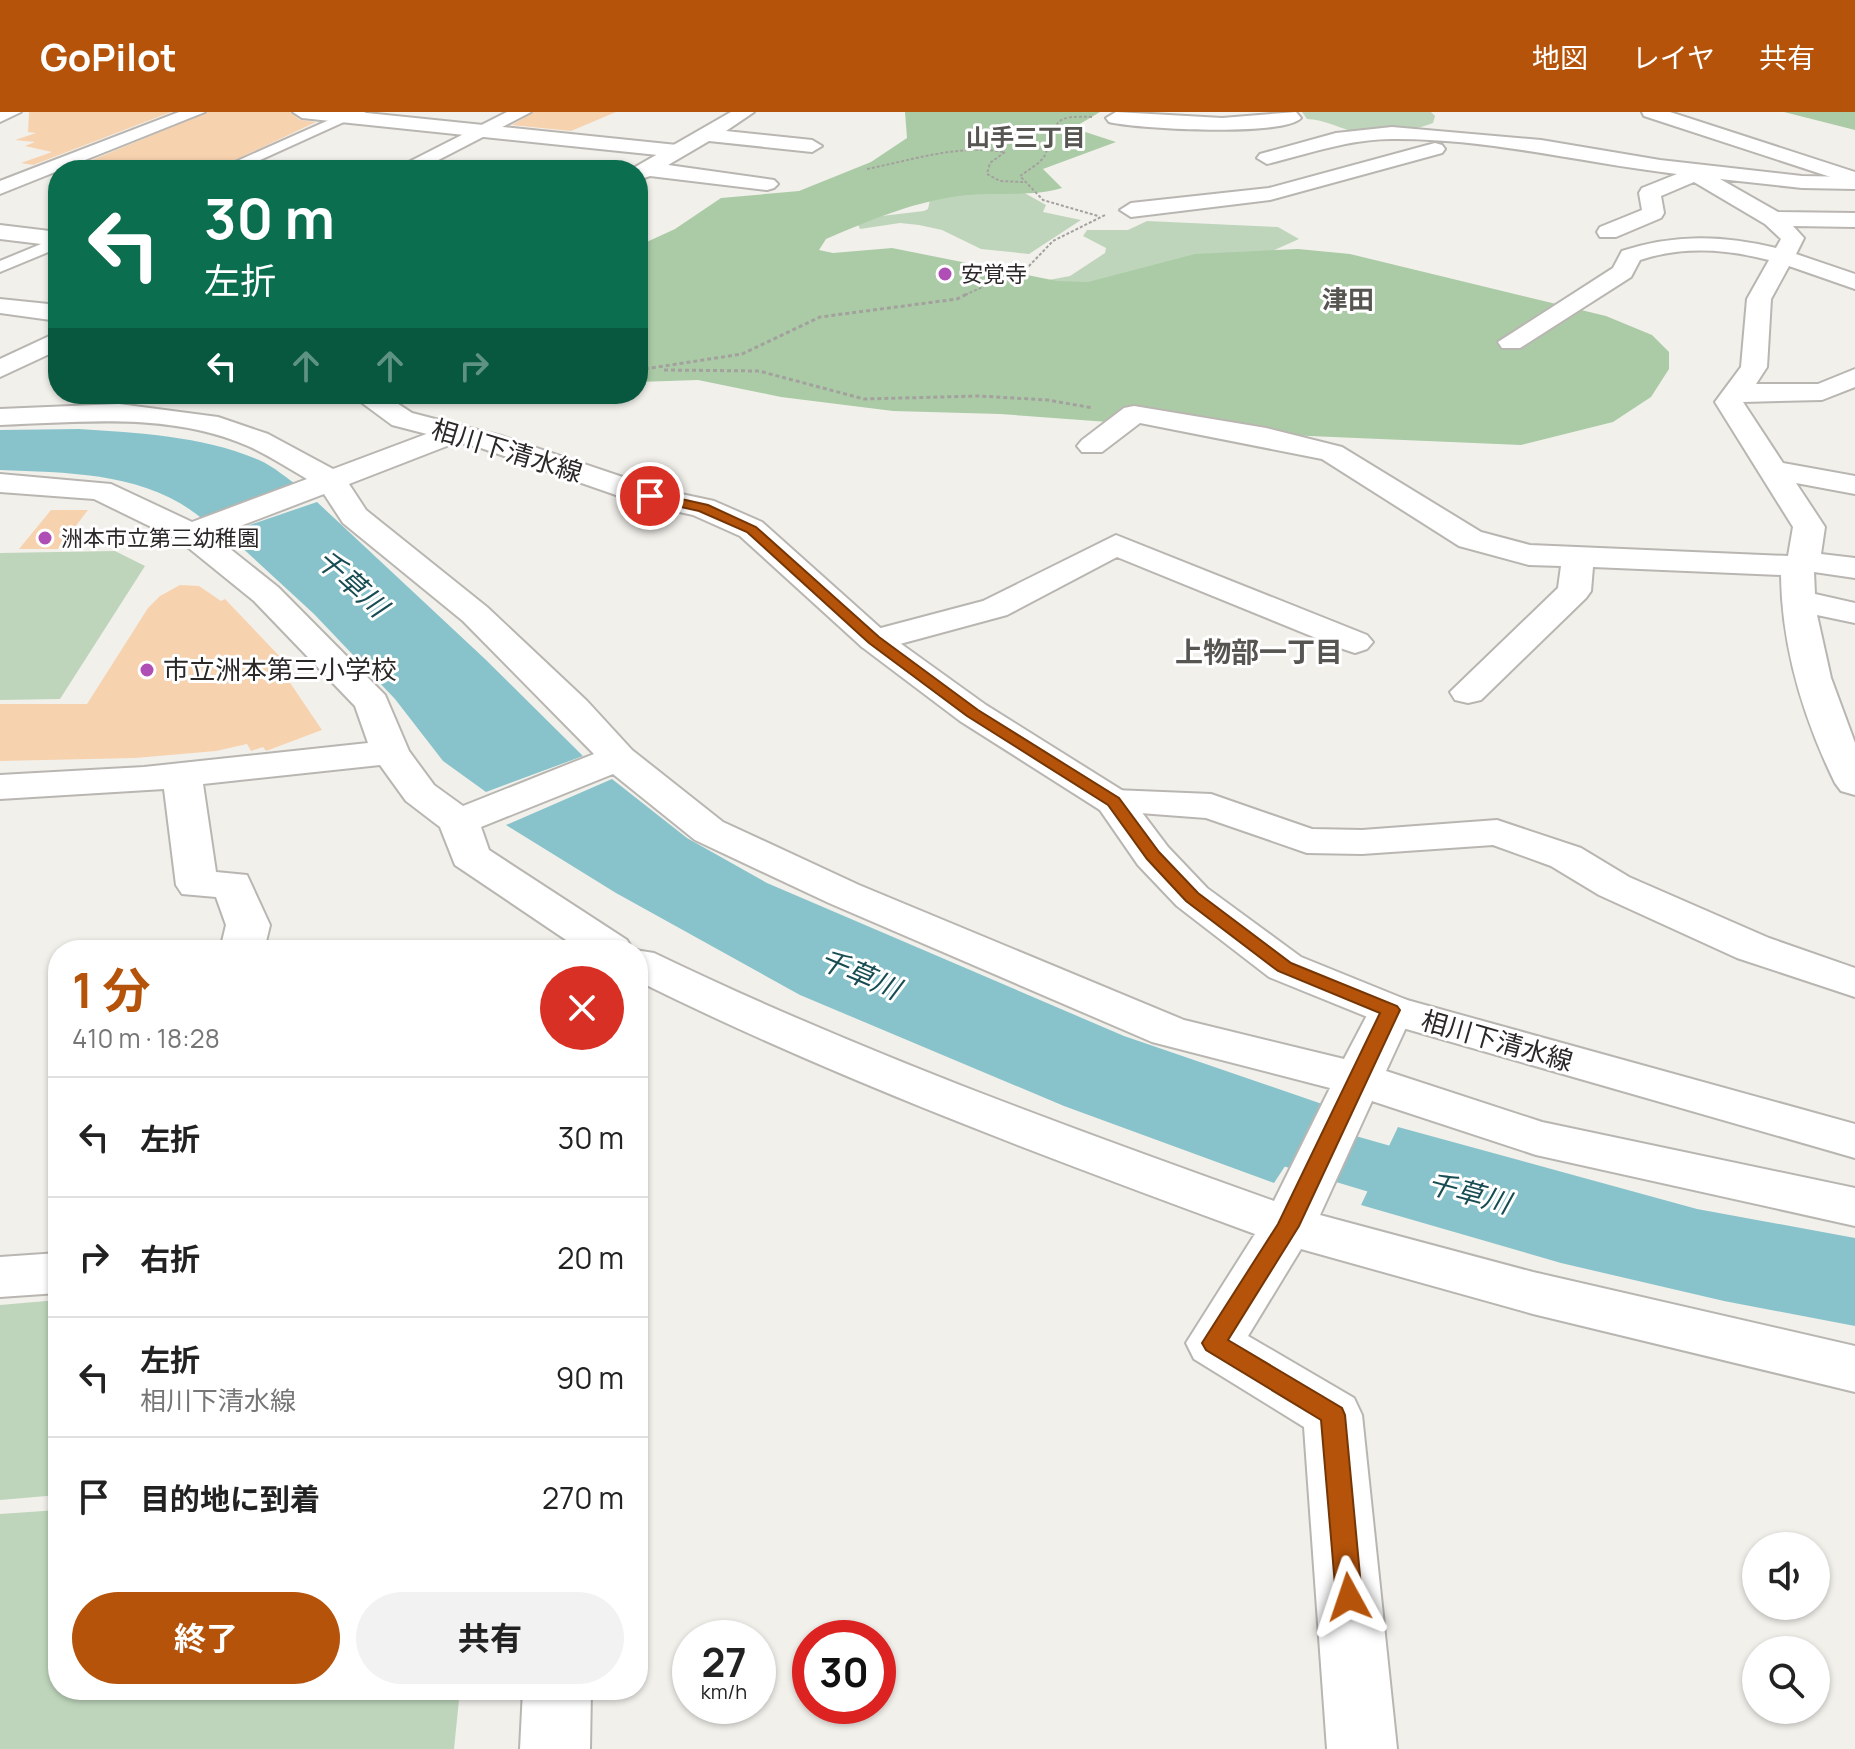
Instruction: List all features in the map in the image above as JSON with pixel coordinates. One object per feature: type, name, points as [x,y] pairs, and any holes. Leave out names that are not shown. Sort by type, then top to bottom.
[{"type":"street","points":[[0,116],[12,112]]},
{"type":"street","points":[[72,160],[196,112]]},
{"type":"street","points":[[302,112],[354,114],[677,151]]},
{"type":"street","points":[[423,160],[522,112]]},
{"type":"street","points":[[648,168],[745,112]]},
{"type":"street","points":[[1116,118],[1196,126],[1228,125],[1285,121],[1291,118],[1287,112]]},
{"type":"street","points":[[1651,112],[1855,181]]},
{"type":"street","points":[[248,160],[354,114]]},
{"type":"street","points":[[1541,146],[1548,139],[1545,123]]},
{"type":"street","points":[[1267,158],[1336,139],[1392,133],[1541,146],[1689,171],[1802,182],[1855,181]]},
{"type":"street","points":[[707,135],[812,146]]},
{"type":"street","points":[[1131,210],[1270,194],[1464,140]]},
{"type":"street","points":[[0,188],[48,169]]},
{"type":"street","points":[[1689,171],[1773,219],[1793,238],[1763,288],[1754,367],[1729,402],[1809,527],[1799,576],[1809,672],[1855,783]]},
{"type":"street","points":[[1608,232],[1653,213],[1650,193],[1689,171]]},
{"type":"street","points":[[648,172],[767,184]]},
{"type":"street","points":[[1773,219],[1855,220]]},
{"type":"street","points":[[0,232],[48,239]]},
{"type":"street","points":[[0,267],[48,245]]},
{"type":"street","points":[[1511,342],[1623,272],[1630,256],[1656,245],[1727,246],[1785,255],[1855,282]]},
{"type":"street","points":[[0,306],[48,312]]},
{"type":"street","points":[[0,369],[48,345]]},
{"type":"street","points":[[1735,392],[1822,392],[1855,377]]},
{"type":"street","name":"相川下清水線","points":[[379,404],[402,419],[650,496],[703,508],[751,529],[874,640],[973,713],[1114,802],[1153,856],[1192,897],[1285,967],[1391,1010],[1855,1141]]},
{"type":"street","points":[[0,417],[119,412],[208,423],[258,440],[331,480],[354,516],[475,614],[574,709],[618,758],[709,831],[844,894],[1169,1031],[1358,1079],[1536,1138],[1855,1207]]},
{"type":"street","points":[[1092,446],[1134,414],[1266,437],[1332,453],[1470,539],[1518,553],[1799,576],[1855,568]]},
{"type":"street","points":[[191,534],[455,433]]},
{"type":"street","points":[[1772,470],[1855,485]]},
{"type":"street","points":[[0,483],[100,490],[191,534],[266,594],[372,703],[390,752],[420,793],[459,822],[470,856],[596,940]]},
{"type":"street","points":[[874,640],[995,608],[1116,545],[1355,642]]},
{"type":"street","points":[[1468,692],[1574,591],[1578,559]]},
{"type":"street","points":[[1799,576],[1855,613]]},
{"type":"street","points":[[0,787],[182,775],[390,752]]},
{"type":"street","points":[[459,822],[618,758]]},
{"type":"street","points":[[182,775],[197,885],[232,884],[248,925],[244,940]]},
{"type":"street","points":[[1114,802],[1211,806],[1307,841],[1362,842],[1497,832],[1566,857],[1614,886],[1753,948],[1855,983]]},
{"type":"street","points":[[648,968],[763,1024],[1025,1131],[1288,1226],[1533,1293],[1855,1369]]},
{"type":"street","points":[[1362,1749],[1333,1415],[1214,1343],[1288,1226],[1391,1010]]},
{"type":"street","points":[[0,1277],[48,1268]]},
{"type":"street","points":[[555,1749],[557,1700]]},
{"type":"path","points":[[655,369],[742,354],[788,329],[820,317],[957,299],[1029,266],[1053,241],[1099,216],[1044,202],[1026,189],[1020,176],[1044,158],[1050,133],[1066,116],[1116,118]]},
{"type":"path","points":[[867,169],[959,152],[996,150],[1005,152],[990,163],[987,174],[1000,181],[1023,182]]},
{"type":"path","points":[[648,369],[759,371],[864,399],[979,396],[1034,399],[1134,414]]},
{"type":"green space","points":[[905,112],[1100,112],[1073,128],[1116,142],[1043,169],[1062,188],[931,201],[826,239],[819,250],[833,253],[892,248],[1057,281],[1088,282],[1195,254],[1298,249],[1350,254],[1606,316],[1652,335],[1669,352],[1669,369],[1651,397],[1613,422],[1521,445],[1286,435],[1000,414],[893,411],[781,397],[698,380],[648,382],[648,241],[675,229],[721,198],[799,191],[871,162],[907,138]]},
{"type":"green space","points":[[1302,112],[1431,112],[1435,116],[1433,123],[1425,126],[1392,132],[1359,133],[1307,119]]},
{"type":"green space","points":[[1784,112],[1855,112],[1855,130]]},
{"type":"green space","points":[[1014,187],[1046,205],[1043,212],[1081,220],[1029,254],[981,249],[942,230],[919,225],[900,223],[860,229],[856,219],[924,211],[928,209],[931,195]]},
{"type":"green space","points":[[1147,221],[1278,227],[1299,239],[1198,284],[1038,282],[1070,276],[1105,253],[1106,248],[1083,236],[1087,230],[1128,230]]},
{"type":"green space","points":[[115,551],[145,566],[60,699],[0,700],[0,553]]},
{"type":"green space","points":[[48,1301],[48,1496],[0,1500],[0,1305]]},
{"type":"green space","points":[[48,1511],[48,1700],[459,1700],[454,1749],[0,1749],[0,1514]]},
{"type":"water","points":[[79,429],[170,437],[216,446],[264,463],[301,488],[205,521],[183,505],[134,484],[54,472],[0,470],[0,430]]},
{"type":"water","points":[[317,502],[485,659],[583,756],[486,792],[443,761],[395,699],[314,614],[226,533]]},
{"type":"water","points":[[612,779],[687,838],[767,883],[1124,1036],[1325,1105],[1274,1183],[1064,1106],[800,995],[616,893],[506,825]]},
{"type":"water","points":[[1398,1127],[1697,1209],[1855,1238],[1855,1326],[1724,1301],[1561,1263],[1361,1205]]},
{"type":"building","points":[[29,112],[171,112],[33,165],[21,163],[52,152],[25,146],[35,142],[15,140],[36,133],[28,132]]},
{"type":"building","points":[[208,112],[290,112],[300,120],[316,122],[235,160],[92,160]]},
{"type":"building","points":[[534,112],[616,112],[571,131],[512,125]]},
{"type":"building","points":[[51,510],[88,510],[58,549],[19,549]]},
{"type":"building","points":[[180,585],[199,586],[221,601],[225,599],[284,661],[278,665],[322,730],[266,751],[263,747],[251,751],[247,744],[216,751],[135,758],[0,761],[0,704],[87,704],[148,608],[160,596]]},
{"type":"waterway","name":"千草川","points":[[1215,1115],[1299,1145],[1462,1193]]},
{"type":"place","name":"安覚寺","points":[[945,274]]},
{"type":"place","name":"洲本市立第三幼稚園","points":[[45,538]]},
{"type":"place","name":"市立洲本第三小学校","points":[[147,670]]},
{"type":"district","name":"山手三丁目","points":[[1026,138]]},
{"type":"district","name":"津田","points":[[1348,300]]},
{"type":"district","name":"上物部一丁目","points":[[1259,652]]},
{"type":"route","points":[[650,496],[703,508],[751,529],[874,640],[973,713],[1114,802],[1153,856],[1192,897],[1285,967],[1391,1010],[1288,1226],[1214,1343],[1333,1415],[1349,1597]]}]
